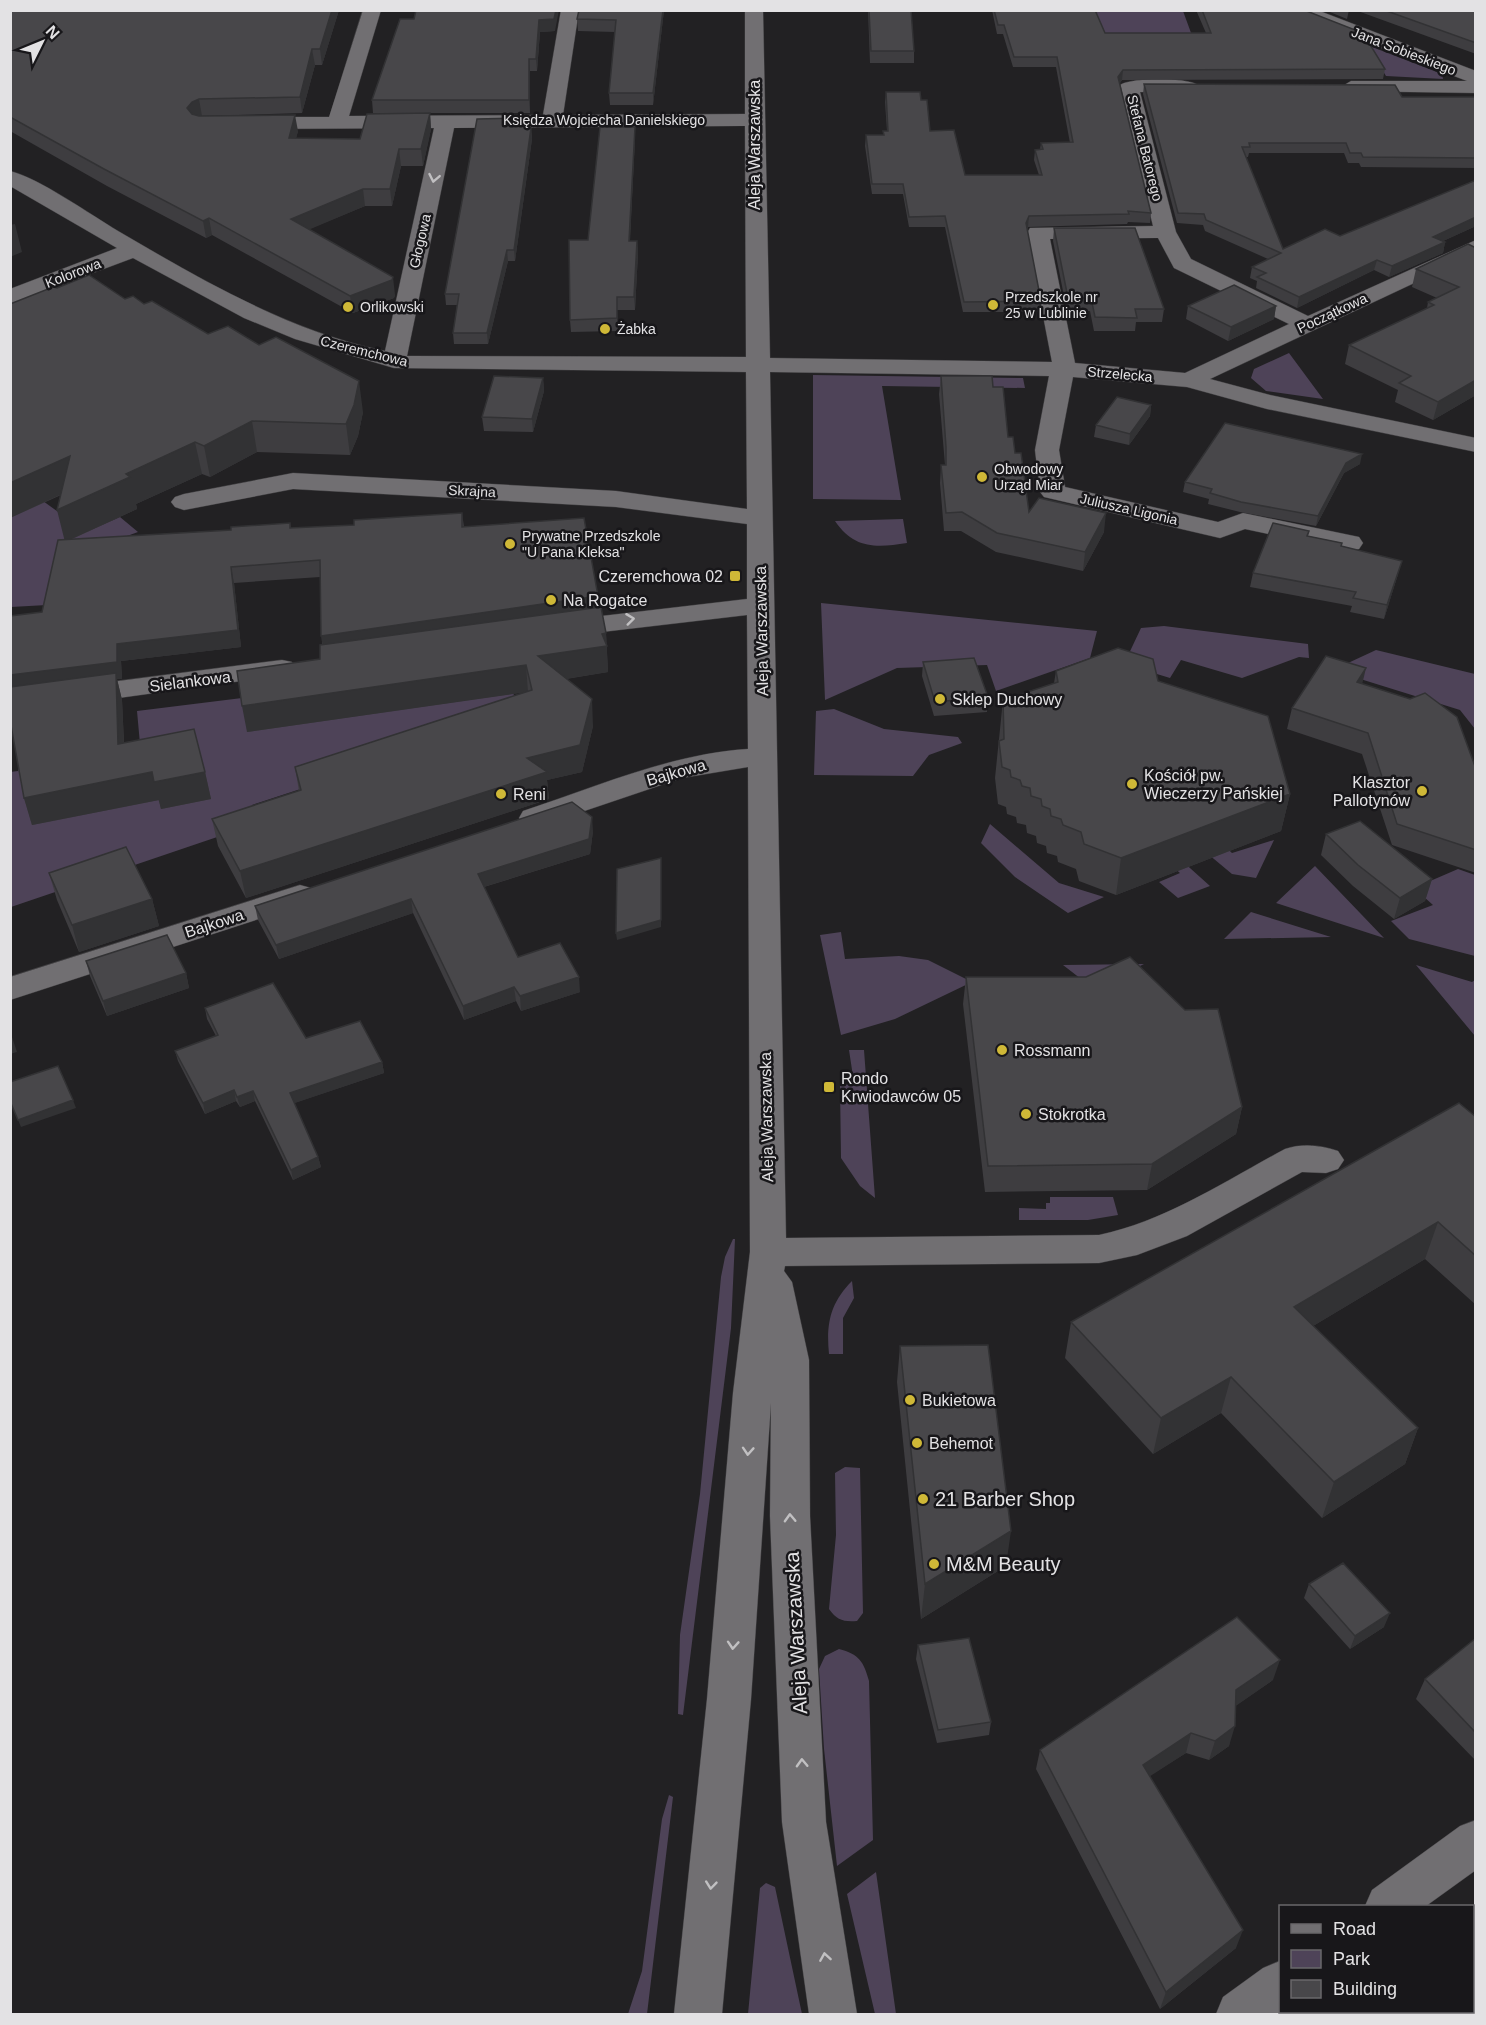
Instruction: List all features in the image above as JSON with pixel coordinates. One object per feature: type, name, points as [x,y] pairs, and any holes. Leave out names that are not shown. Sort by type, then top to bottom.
[{"type":"street","points":[[339,121],[372,10]]},
{"type":"street","points":[[552,120],[570,10]]},
{"type":"street","name":"Aleja Warszawska","points":[[698,2014],[729,1699],[752,1393],[768,1252],[754,10]]},
{"type":"street","name":"Jana Sobieskiego","points":[[1299,10],[1476,78]]},
{"type":"street","name":"Stefana Batorego","points":[[1209,87],[1129,86],[1165,232],[1182,263],[1307,324]]},
{"type":"street","points":[[1336,87],[1476,87]]},
{"type":"street","name":"Księdza Wojciecha Danielskiego","points":[[233,123],[754,120]]},
{"type":"street","name":"Głogowa","points":[[394,361],[445,121]]},
{"type":"street","name":"Czeremchowa","points":[[10,177],[135,249],[278,325],[330,345],[394,361],[758,365]]},
{"type":"street","points":[[1060,369],[1064,360],[1038,233],[1165,232]]},
{"type":"street","name":"Początkowa","points":[[1188,380],[1476,246]]},
{"type":"street","name":"Kolorowa","points":[[10,297],[135,249]]},
{"type":"street","name":"Strzelecka","points":[[758,365],[1060,369],[1188,380],[1268,402],[1476,445]]},
{"type":"street","name":"Juliusza Ligonia","points":[[1060,369],[1047,450],[1053,492],[1220,530],[1244,521],[1350,543]]},
{"type":"street","name":"Skrajna","points":[[184,502],[293,482],[616,499],[760,518]]},
{"type":"street","points":[[534,632],[649,617],[761,606]]},
{"type":"street","name":"Sielankowa","points":[[10,704],[313,664]]},
{"type":"street","name":"Bajkowa","points":[[507,827],[657,776],[729,757],[763,757]]},
{"type":"street","name":"Bajkowa","points":[[10,989],[327,886]]},
{"type":"street","points":[[768,1252],[1099,1249],[1137,1241],[1174,1226],[1297,1158],[1326,1160]]},
{"type":"street","name":"Aleja Warszawska","points":[[768,1252],[790,1360],[790,1516],[804,1822],[833,2014]]},
{"type":"street","points":[[1389,1905],[1476,1842]]},
{"type":"street","points":[[1240,2014],[1279,1986]]},
{"type":"green space","points":[[1091,11],[1183,11],[1194,41],[1104,43]]},
{"type":"green space","points":[[1367,45],[1442,74],[1443,79],[1386,76]]},
{"type":"green space","points":[[1289,353],[1323,399],[1266,391],[1251,378],[1254,369]]},
{"type":"green space","points":[[813,375],[1023,378],[1025,388],[882,386],[901,500],[813,499]]},
{"type":"green space","points":[[11,449],[18,483],[86,532],[120,517],[138,532],[108,543],[101,602],[11,607]]},
{"type":"green space","points":[[903,519],[907,543],[885,546],[858,542],[842,530],[835,521]]},
{"type":"green space","points":[[821,603],[1097,631],[1090,658],[996,691],[987,665],[897,668],[825,700]]},
{"type":"green space","points":[[1164,626],[1308,644],[1309,658],[1299,657],[1242,678],[1181,660],[1170,678],[1124,664],[1141,628]]},
{"type":"green space","points":[[1376,650],[1475,674],[1475,729],[1460,710],[1341,673],[1348,663]]},
{"type":"green space","points":[[510,686],[523,716],[252,805],[255,811],[226,834],[11,907],[10,772],[18,771],[18,762],[140,744],[137,711],[242,698]]},
{"type":"green space","points":[[834,709],[884,729],[958,737],[962,743],[929,755],[913,776],[814,775],[816,711]]},
{"type":"green space","points":[[990,824],[1059,883],[1104,897],[1068,913],[1015,877],[981,843]]},
{"type":"green space","points":[[1217,839],[1232,853],[1274,840],[1256,878],[1232,874],[1208,854]]},
{"type":"green space","points":[[1161,842],[1210,886],[1178,898],[1159,882],[1180,873],[1149,846]]},
{"type":"green space","points":[[1315,866],[1384,938],[1276,903]]},
{"type":"green space","points":[[1458,869],[1475,875],[1475,956],[1409,939],[1391,921],[1433,905],[1414,888]]},
{"type":"green space","points":[[1251,912],[1331,937],[1224,939]]},
{"type":"green space","points":[[841,932],[845,959],[899,956],[928,960],[972,982],[895,1019],[841,1035],[820,935]]},
{"type":"green space","points":[[1144,964],[1094,989],[1063,965]]},
{"type":"green space","points":[[1416,965],[1472,982],[1475,980],[1475,1036]]},
{"type":"green space","points":[[849,1050],[864,1050],[875,1198],[860,1186],[841,1158],[840,1086],[854,1083]]},
{"type":"green space","points":[[1050,1197],[1113,1197],[1118,1215],[1088,1220],[1019,1220],[1019,1208],[1046,1209],[1046,1203],[1050,1203]]},
{"type":"green space","points":[[735,1239],[731,1328],[683,1715],[678,1714],[680,1635],[700,1494],[721,1277],[725,1257]]},
{"type":"green space","points":[[852,1281],[854,1298],[843,1318],[843,1354],[829,1354],[828,1333],[831,1314],[839,1297]]},
{"type":"green space","points":[[845,1467],[860,1468],[863,1613],[857,1621],[841,1620],[829,1609],[836,1535],[835,1473]]},
{"type":"green space","points":[[839,1649],[851,1653],[860,1660],[869,1681],[873,1840],[837,1866],[824,1749],[819,1669],[825,1656]]},
{"type":"green space","points":[[669,1795],[673,1797],[647,2014],[628,2014],[642,1971],[662,1819]]},
{"type":"green space","points":[[876,1872],[896,2014],[875,2014],[847,1894]]},
{"type":"green space","points":[[766,1883],[775,1887],[802,2014],[748,2014],[760,1888]]},
{"type":"building","points":[[10,10],[332,10],[320,49],[312,49],[300,97],[199,99],[187,108],[192,114],[199,116],[295,115],[289,138],[360,139],[367,114],[430,113],[421,149],[399,149],[390,189],[363,189],[291,219],[393,277],[392,280],[350,296],[209,218],[203,221],[10,117]]},
{"type":"building","points":[[416,10],[556,10],[554,19],[539,20],[536,59],[529,59],[529,100],[372,100],[400,19],[414,19]]},
{"type":"building","points":[[579,10],[663,10],[653,93],[609,93],[616,20],[577,19]]},
{"type":"building","points":[[869,10],[911,10],[914,51],[871,51]]},
{"type":"building","points":[[994,10],[1095,10],[1105,33],[1211,33],[1202,10],[1304,10],[1363,33],[1385,69],[1123,70],[1118,77],[1151,213],[1128,211],[1129,214],[1029,216],[1026,223],[1041,301],[964,302],[945,216],[909,217],[903,184],[872,184],[866,135],[884,135],[883,131],[888,131],[886,92],[920,92],[921,100],[927,100],[930,131],[954,130],[965,175],[1042,175],[1035,150],[1043,149],[1041,143],[1073,142],[1057,57],[1014,57],[1004,25],[998,25]]},
{"type":"building","points":[[1384,10],[1476,10],[1476,43]]},
{"type":"building","points":[[1144,84],[1395,85],[1402,97],[1476,97],[1476,158],[1363,157],[1361,153],[1350,153],[1346,143],[1249,143],[1250,147],[1242,147],[1283,249],[1325,229],[1340,236],[1476,180],[1476,217],[1433,237],[1445,242],[1392,266],[1377,260],[1299,297],[1257,277],[1266,273],[1252,267],[1281,253],[1206,220],[1204,214],[1178,213]]},
{"type":"building","points":[[529,118],[528,128],[531,128],[514,250],[507,250],[487,333],[453,333],[459,294],[445,294],[477,119]]},
{"type":"building","points":[[600,127],[635,127],[629,241],[637,241],[634,297],[617,297],[617,318],[570,320],[569,240],[588,240]]},
{"type":"building","points":[[1054,228],[1135,228],[1164,309],[1135,309],[1137,318],[1095,317],[1091,298],[1068,298]]},
{"type":"building","points":[[1468,244],[1476,248],[1476,380],[1438,402],[1399,383],[1411,376],[1349,345],[1434,305],[1428,302],[1459,287],[1416,269]]},
{"type":"building","points":[[89,275],[125,299],[133,296],[144,304],[152,301],[208,334],[228,326],[259,345],[276,337],[359,381],[354,405],[346,424],[252,421],[204,446],[195,442],[126,474],[130,477],[57,510],[70,456],[10,483],[10,304]]},
{"type":"building","points":[[1234,285],[1276,306],[1231,327],[1188,306]]},
{"type":"building","points":[[494,376],[543,378],[532,419],[482,417]]},
{"type":"building","points":[[941,376],[992,376],[993,387],[1003,387],[1008,437],[1013,437],[1015,453],[1021,453],[1029,512],[1039,498],[1106,513],[1085,552],[997,533],[962,512],[946,513],[941,465],[946,465],[946,447]]},
{"type":"building","points":[[1117,397],[1151,405],[1130,434],[1096,425]]},
{"type":"building","points":[[1225,423],[1362,454],[1346,463],[1318,516],[1241,502],[1210,493],[1212,489],[1185,482]]},
{"type":"building","points":[[462,513],[462,527],[584,518],[598,596],[321,636],[320,560],[231,567],[238,630],[117,644],[117,662],[10,675],[10,616],[42,612],[58,540],[231,530],[231,527],[290,523],[290,528],[354,525],[354,520]]},
{"type":"building","points":[[1273,523],[1309,531],[1307,536],[1342,543],[1341,546],[1402,561],[1387,605],[1353,598],[1356,592],[1253,573]]},
{"type":"building","points":[[601,607],[606,633],[602,634],[607,646],[538,656],[592,699],[580,745],[527,758],[547,772],[240,871],[212,819],[301,790],[295,767],[532,690],[526,665],[242,706],[237,671],[320,659],[320,645]]},
{"type":"building","name":"Kościół pw. Wieczerzy Pańskiej","points":[[1118,648],[1153,659],[1158,681],[1268,716],[1290,794],[1121,858],[1084,844],[1081,832],[1063,825],[1061,819],[1051,816],[1050,809],[1042,806],[1041,799],[1031,796],[1030,788],[1022,786],[1020,780],[1011,777],[1010,770],[1002,767],[999,741],[1004,739],[1003,700],[1058,682],[1056,671]]},
{"type":"building","points":[[1326,656],[1366,668],[1357,682],[1410,699],[1425,693],[1457,717],[1476,769],[1476,850],[1397,824],[1368,733],[1292,708]]},
{"type":"building","points":[[974,658],[988,697],[935,702],[923,662]]},
{"type":"building","points":[[116,673],[118,744],[194,729],[205,772],[154,782],[152,772],[24,798],[10,720],[10,687]]},
{"type":"building","points":[[572,802],[592,817],[589,839],[478,874],[518,957],[560,943],[579,977],[520,996],[514,987],[463,1006],[411,899],[276,945],[255,906]]},
{"type":"building","points":[[1360,821],[1432,879],[1400,898],[1358,865],[1326,834]]},
{"type":"building","points":[[126,847],[152,899],[72,925],[49,873]]},
{"type":"building","points":[[661,858],[661,920],[616,933],[617,869]]},
{"type":"building","points":[[167,935],[186,973],[103,1001],[86,961]]},
{"type":"building","points":[[1130,957],[1185,1010],[1218,1009],[1242,1107],[1152,1164],[988,1166],[966,977],[1086,977]]},
{"type":"building","points":[[273,983],[306,1038],[360,1021],[382,1062],[290,1093],[318,1157],[291,1170],[253,1091],[237,1097],[234,1090],[203,1103],[175,1051],[218,1035],[205,1008]]},
{"type":"building","points":[[58,1066],[73,1100],[18,1120],[10,1101],[10,1082]]},
{"type":"building","points":[[1459,1103],[1476,1117],[1476,1256],[1438,1222],[1294,1307],[1418,1428],[1334,1482],[1231,1377],[1161,1418],[1071,1322]]},
{"type":"building","points":[[988,1345],[1011,1531],[925,1584],[900,1346]]},
{"type":"building","points":[[1343,1563],[1390,1613],[1355,1636],[1309,1584]]},
{"type":"building","points":[[1237,1617],[1280,1660],[1236,1690],[1235,1726],[1215,1741],[1191,1733],[1143,1765],[1243,1930],[1166,1992],[1040,1750]]},
{"type":"building","points":[[969,1638],[991,1722],[938,1730],[918,1645]]},
{"type":"building","points":[[1476,1638],[1476,1733],[1425,1679]]},
{"type":"building","points":[[1476,1949],[1476,2014],[1392,2014],[1474,2013],[1474,1950]]},
{"type":"place","name":"Przedszkole nr 25 w Lublinie","points":[[993,305]]},
{"type":"place","name":"Orlikowski","points":[[348,307]]},
{"type":"place","name":"Żabka","points":[[605,329]]},
{"type":"place","name":"Obwodowy Urząd Miar","points":[[982,477]]},
{"type":"place","name":"Prywatne Przedszkole \"U Pana Kleksa\"","points":[[510,544]]},
{"type":"place","name":"Czeremchowa 02","points":[[735,576]]},
{"type":"place","name":"Na Rogatce","points":[[551,600]]},
{"type":"place","name":"Sklep Duchowy","points":[[940,699]]},
{"type":"place","name":"Kościół pw. Wieczerzy Pańskiej","points":[[1132,784]]},
{"type":"place","name":"Klasztor Pallotynów","points":[[1422,791]]},
{"type":"place","name":"Reni","points":[[501,794]]},
{"type":"place","name":"Rossmann","points":[[1002,1050]]},
{"type":"place","name":"Rondo Krwiodawców 05","points":[[829,1087]]},
{"type":"place","name":"Stokrotka","points":[[1026,1114]]},
{"type":"place","name":"Bukietowa","points":[[910,1400]]},
{"type":"place","name":"Behemot","points":[[917,1443]]},
{"type":"place","name":"21 Barber Shop","points":[[923,1499]]},
{"type":"place","name":"M&M Beauty","points":[[934,1564]]}]
